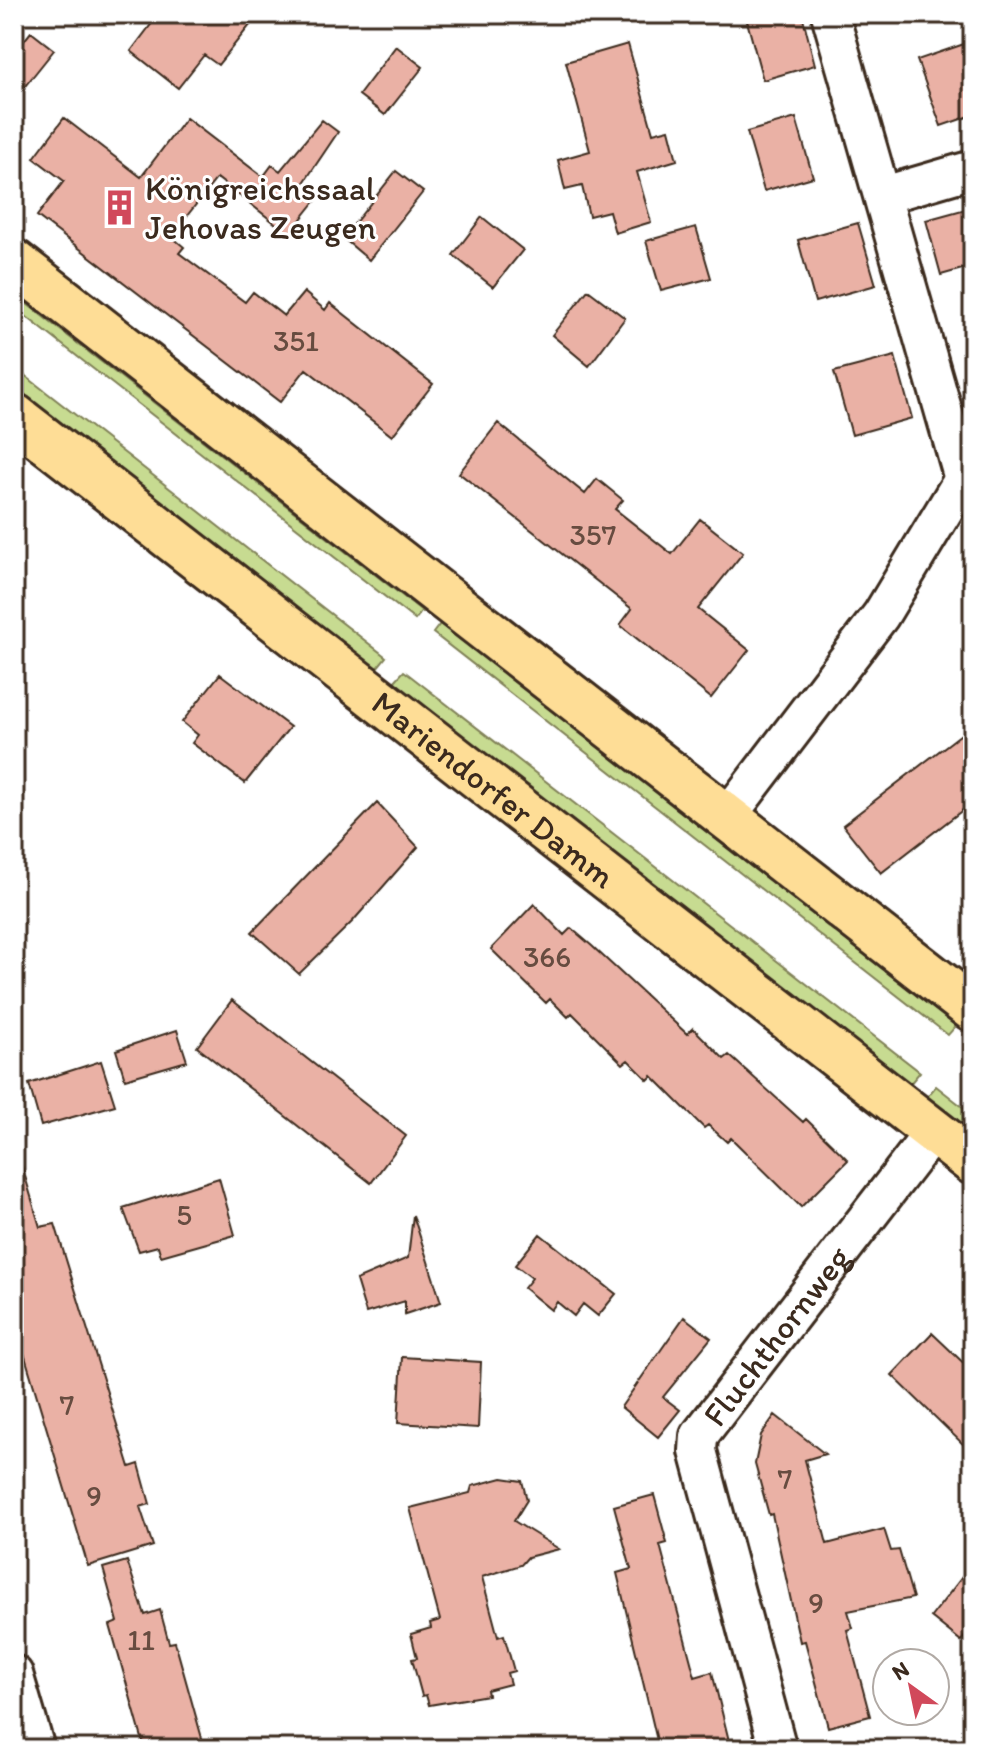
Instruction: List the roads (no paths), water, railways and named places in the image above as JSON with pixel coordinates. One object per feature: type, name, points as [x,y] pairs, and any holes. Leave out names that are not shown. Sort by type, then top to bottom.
[{"type":"main road","points":[[14,262],[973,1009]]},
{"type":"main road","name":"Mariendorfer Damm","points":[[14,416],[973,1162]]},
{"type":"street","points":[[727,817],[881,615],[968,477],[830,14]]},
{"type":"street","points":[[884,195],[973,169]]},
{"type":"street","name":"Fluchthornweg","points":[[778,1749],[698,1451],[699,1436],[933,1132]]},
{"type":"street","points":[[14,1674],[36,1749]]},
{"type":"place","name":"Königreichssaal Jehovas Zeugen","points":[[119,208]]}]
